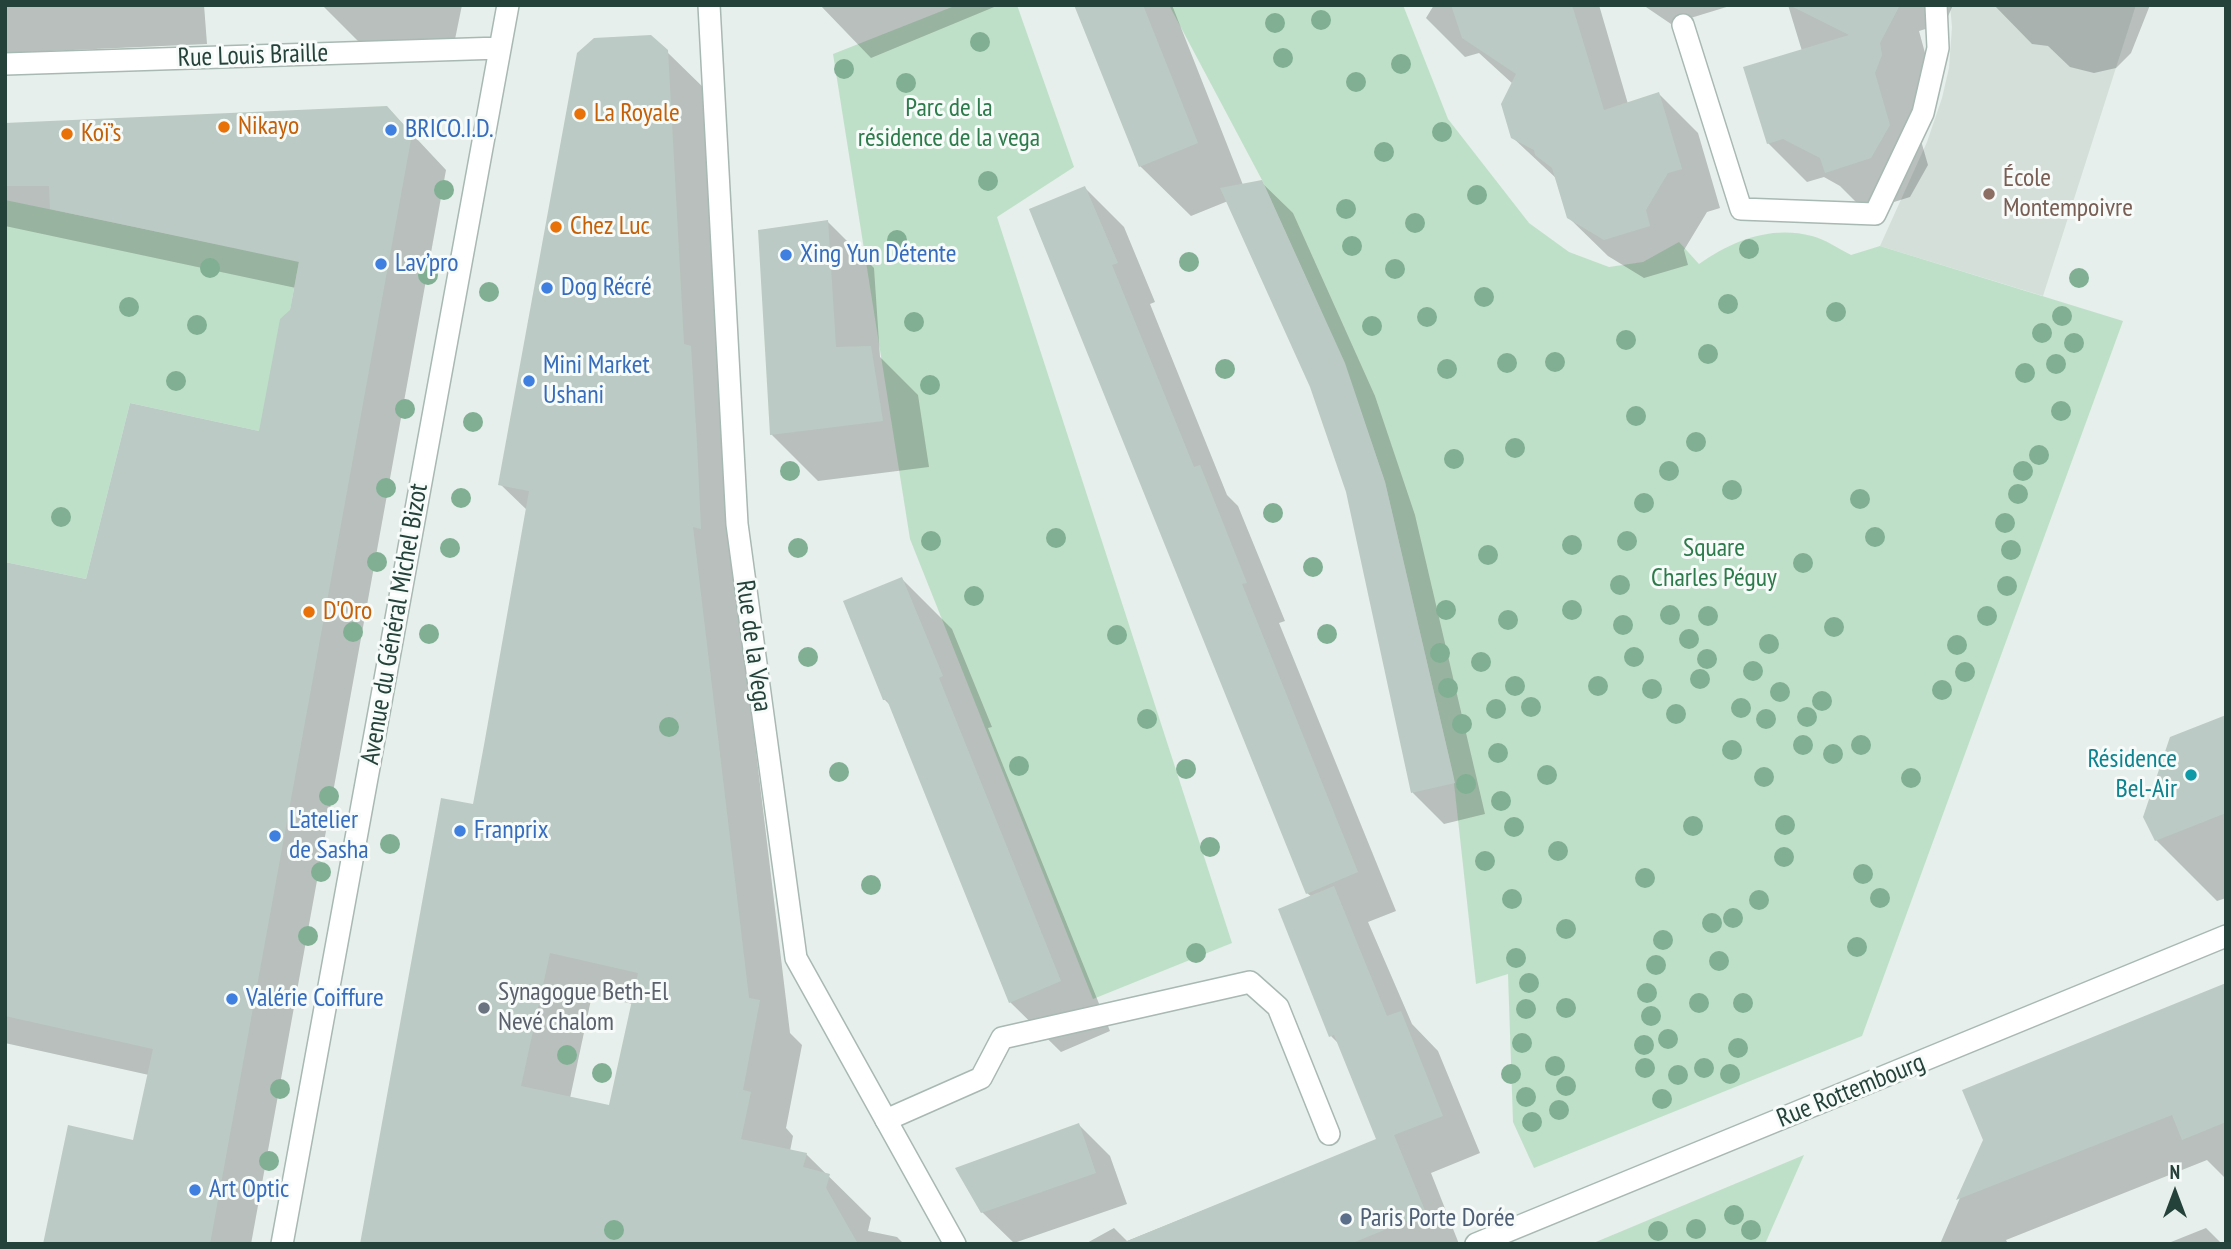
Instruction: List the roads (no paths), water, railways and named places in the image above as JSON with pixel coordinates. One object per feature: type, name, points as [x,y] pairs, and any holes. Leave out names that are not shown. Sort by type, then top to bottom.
[{"type":"street","name":"Avenue du Général Michel Bizot","points":[[282,1244],[508,5]]},
{"type":"street","name":"Rue de la Vega","points":[[709,5],[737,524],[796,958],[955,1244]]},
{"type":"street","points":[[1683,25],[1741,209],[1875,214],[1923,113],[1938,48],[1936,5]]},
{"type":"street","name":"Rue Louis Braille","points":[[5,64],[500,48]]},
{"type":"street","name":"Rue Rottembourg","points":[[1476,1244],[2226,936]]},
{"type":"street","points":[[886,1121],[981,1079],[1002,1038],[1250,982],[1278,1007],[1329,1134]]},
{"type":"place","name":"La Royale","points":[[580,114]]},
{"type":"place","name":"Nikayo","points":[[224,127]]},
{"type":"place","name":"BRICO.I.D.","points":[[391,130]]},
{"type":"place","name":"Koï’s","points":[[67,134]]},
{"type":"place","name":"École Montempoivre","points":[[1989,194]]},
{"type":"place","name":"Chez Luc","points":[[556,227]]},
{"type":"place","name":"Xing Yun Détente","points":[[786,255]]},
{"type":"place","name":"Lav’pro","points":[[381,264]]},
{"type":"place","name":"Dog Récré","points":[[547,288]]},
{"type":"place","name":"Mini Market Ushani","points":[[529,381]]},
{"type":"place","name":"D'Oro","points":[[309,612]]},
{"type":"place","name":"Résidence Bel-Air","points":[[2191,775]]},
{"type":"place","name":"Franprix","points":[[460,831]]},
{"type":"place","name":"L'atelier de Sasha","points":[[275,836]]},
{"type":"place","name":"Valérie Coiffure","points":[[232,999]]},
{"type":"place","name":"Synagogue Beth-El Nevé chalom","points":[[484,1008]]},
{"type":"place","name":"Art Optic","points":[[195,1190]]},
{"type":"place","name":"Paris Porte Dorée","points":[[1346,1219]]},
{"type":"park label","name":"Parc de la résidence de la vega","points":[[949,124]]},
{"type":"park label","name":"Square Charles Péguy","points":[[1714,564]]}]
